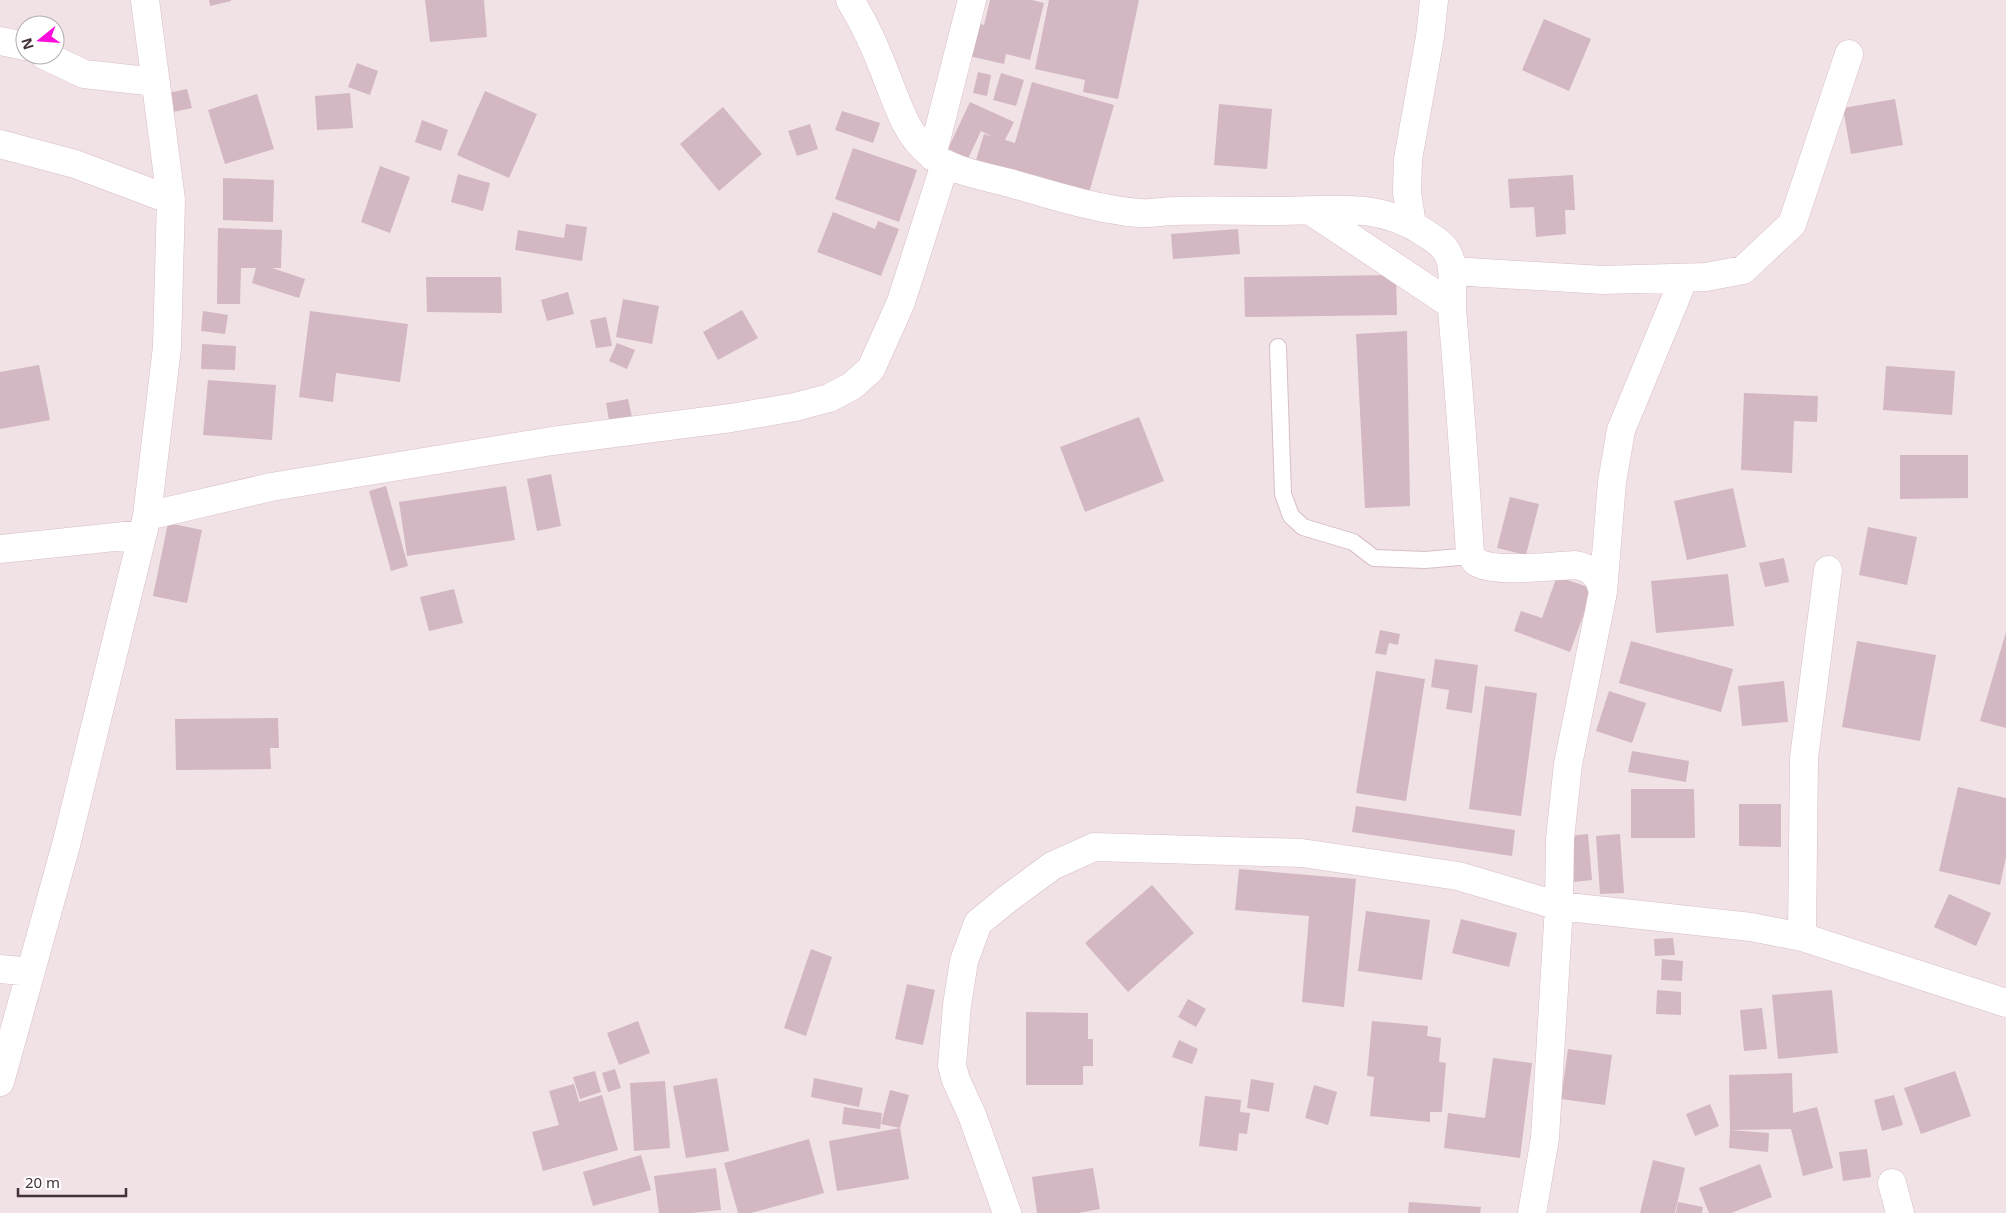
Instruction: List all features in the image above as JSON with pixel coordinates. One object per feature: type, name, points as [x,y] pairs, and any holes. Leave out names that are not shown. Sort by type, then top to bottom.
[{"type":"street","points":[[0,1082],[66,845],[145,525],[167,348],[171,200],[146,0]]},
{"type":"street","points":[[850,0],[861,18],[916,142],[939,160],[966,171],[1075,202],[1118,210],[1142,213],[1174,211],[1311,211],[1350,208],[1387,215],[1412,225],[1438,242],[1448,254],[1452,271],[1452,305],[1472,556],[1475,562],[1480,564],[1505,568],[1584,566],[1596,575],[1603,592]]},
{"type":"street","points":[[0,550],[145,525],[272,488],[552,441],[731,418],[795,407],[829,398],[852,386],[871,369],[901,302],[939,160],[972,0]]},
{"type":"street","points":[[1412,225],[1407,192],[1408,159],[1430,37],[1434,0]]},
{"type":"street","points":[[0,41],[15,44]]},
{"type":"street","points":[[1452,271],[1603,280],[1716,276],[1743,270],[1792,224],[1849,54]]},
{"type":"street","points":[[65,65],[84,74],[156,82]]},
{"type":"street","points":[[0,144],[75,164],[171,200]]},
{"type":"street","points":[[1311,211],[1452,305]]},
{"type":"street","points":[[1532,1213],[1545,1138],[1559,906],[1560,839],[1568,764],[1603,592],[1612,482],[1621,430],[1684,278]]},
{"type":"street","points":[[1802,937],[1804,758],[1828,570]]},
{"type":"street","points":[[1007,1213],[972,1115],[956,1080],[952,1066],[957,1005],[964,961],[978,923],[1052,866],[1094,847],[1302,853],[1458,876],[1559,906],[1752,927],[1802,937],[2006,1003]]},
{"type":"street","points":[[0,969],[31,972]]},
{"type":"street","points":[[1892,1183],[1900,1213]]},
{"type":"lane","points":[[1278,348],[1284,494],[1292,516],[1303,527],[1353,542],[1374,558],[1424,560],[1472,556]]},
{"type":"building","points":[[209,0],[231,0],[231,1],[210,6]]},
{"type":"building","points":[[425,0],[484,0],[487,37],[430,42]]},
{"type":"building","points":[[990,0],[1032,0],[1044,3],[1030,60],[1006,54],[1004,64],[969,56],[977,23],[984,25]]},
{"type":"building","points":[[1049,0],[1139,0],[1118,99],[1083,92],[1085,80],[1035,69]]},
{"type":"building","points":[[1544,19],[1591,39],[1569,91],[1522,70]]},
{"type":"building","points":[[357,63],[378,71],[370,95],[348,87]]},
{"type":"building","points":[[978,72],[991,75],[987,96],[973,93]]},
{"type":"building","points":[[1001,73],[1024,80],[1016,106],[993,100]]},
{"type":"building","points":[[1032,82],[1114,105],[1089,193],[976,160],[984,134],[993,137],[981,131],[965,165],[945,155],[970,102],[1014,122],[1005,140],[1015,143]]},
{"type":"building","points":[[187,89],[192,108],[173,112],[168,93]]},
{"type":"building","points":[[485,91],[537,114],[509,178],[457,155]]},
{"type":"building","points":[[350,93],[353,128],[317,130],[315,96]]},
{"type":"building","points":[[257,94],[274,149],[225,164],[208,110]]},
{"type":"building","points":[[1895,99],[1903,145],[1851,154],[1843,108]]},
{"type":"building","points":[[1219,104],[1272,109],[1267,169],[1214,165]]},
{"type":"building","points":[[723,107],[762,154],[719,191],[680,144]]},
{"type":"building","points":[[842,111],[880,123],[873,143],[835,130]]},
{"type":"building","points":[[422,120],[448,130],[441,151],[415,142]]},
{"type":"building","points":[[810,124],[818,149],[797,156],[788,131]]},
{"type":"building","points":[[853,148],[917,170],[899,222],[835,199]]},
{"type":"building","points":[[380,166],[410,177],[390,233],[361,222]]},
{"type":"building","points":[[458,174],[490,183],[483,211],[451,202]]},
{"type":"building","points":[[1573,175],[1575,210],[1565,210],[1566,234],[1536,237],[1534,207],[1510,208],[1508,179]]},
{"type":"building","points":[[223,178],[274,180],[273,222],[223,220]]},
{"type":"building","points":[[833,212],[875,229],[878,221],[899,229],[881,276],[817,252]]},
{"type":"building","points":[[566,224],[587,227],[582,261],[515,250],[518,230],[564,238]]},
{"type":"building","points":[[218,228],[282,230],[281,268],[272,268],[305,279],[299,298],[252,283],[256,268],[241,268],[240,304],[217,304]]},
{"type":"building","points":[[1238,229],[1240,254],[1173,259],[1171,234]]},
{"type":"building","points":[[1396,275],[1397,315],[1245,317],[1244,277]]},
{"type":"building","points":[[426,277],[501,277],[502,313],[427,312]]},
{"type":"building","points":[[568,292],[574,314],[547,321],[541,300]]},
{"type":"building","points":[[623,299],[659,306],[652,344],[616,337]]},
{"type":"building","points":[[742,310],[758,338],[718,360],[703,332]]},
{"type":"building","points":[[203,311],[228,315],[225,334],[201,331]]},
{"type":"building","points":[[310,311],[408,324],[400,382],[336,373],[333,402],[299,397]]},
{"type":"building","points":[[606,317],[612,346],[596,348],[590,320]]},
{"type":"building","points":[[1407,331],[1410,506],[1365,508],[1356,334]]},
{"type":"building","points":[[617,343],[635,350],[627,369],[609,361]]},
{"type":"building","points":[[202,344],[236,346],[235,370],[201,369]]},
{"type":"building","points":[[39,365],[50,420],[0,429],[0,372]]},
{"type":"building","points":[[1886,366],[1955,371],[1952,415],[1883,410]]},
{"type":"building","points":[[208,380],[276,385],[272,440],[203,435]]},
{"type":"building","points":[[1744,393],[1818,396],[1817,422],[1794,421],[1792,473],[1741,470]]},
{"type":"building","points":[[628,399],[633,422],[610,426],[606,403]]},
{"type":"building","points":[[1139,417],[1164,481],[1085,512],[1060,447]]},
{"type":"building","points":[[1900,455],[1968,455],[1968,498],[1900,499]]},
{"type":"building","points":[[551,474],[561,526],[537,531],[527,479]]},
{"type":"building","points":[[386,486],[408,566],[391,571],[369,491]]},
{"type":"building","points":[[506,486],[515,540],[407,556],[399,502]]},
{"type":"building","points":[[1733,488],[1746,547],[1687,560],[1674,501]]},
{"type":"building","points":[[1510,497],[1539,504],[1526,555],[1497,548]]},
{"type":"building","points":[[168,523],[202,530],[187,603],[153,596]]},
{"type":"building","points":[[1868,527],[1917,537],[1907,585],[1859,575]]},
{"type":"building","points":[[1784,558],[1789,582],[1765,587],[1759,563]]},
{"type":"building","points":[[1728,574],[1734,626],[1656,633],[1651,581]]},
{"type":"building","points":[[1557,576],[1593,589],[1570,652],[1514,631],[1521,611],[1542,618]]},
{"type":"building","points":[[454,589],[463,623],[429,631],[420,597]]},
{"type":"building","points":[[1380,630],[1400,634],[1398,645],[1389,643],[1386,655],[1375,653]]},
{"type":"building","points":[[2006,632],[2006,728],[1980,721]]},
{"type":"building","points":[[1631,641],[1733,669],[1721,712],[1619,683]]},
{"type":"building","points":[[1857,641],[1936,655],[1920,741],[1842,727]]},
{"type":"building","points":[[1435,659],[1478,665],[1472,713],[1446,709],[1449,690],[1431,687]]},
{"type":"building","points":[[1376,671],[1425,679],[1406,801],[1356,793]]},
{"type":"building","points":[[1784,681],[1788,722],[1742,726],[1738,686]]},
{"type":"building","points":[[1485,686],[1537,693],[1521,816],[1469,809]]},
{"type":"building","points":[[1609,691],[1646,703],[1632,743],[1596,731]]},
{"type":"building","points":[[278,718],[279,748],[270,748],[271,769],[176,770],[175,719]]},
{"type":"building","points":[[1632,751],[1689,761],[1686,782],[1628,772]]},
{"type":"building","points":[[1958,787],[2006,798],[2006,857],[2000,885],[1939,871]]},
{"type":"building","points":[[1631,789],[1694,789],[1695,838],[1631,838]]},
{"type":"building","points":[[1739,804],[1781,804],[1781,847],[1739,846]]},
{"type":"building","points":[[1356,806],[1515,830],[1512,856],[1352,832]]},
{"type":"building","points":[[1588,834],[1592,880],[1574,882],[1569,836]]},
{"type":"building","points":[[1620,834],[1624,893],[1600,894],[1596,836]]},
{"type":"building","points":[[1239,869],[1356,879],[1344,1007],[1302,1002],[1309,916],[1235,910]]},
{"type":"building","points":[[1152,885],[1194,933],[1128,992],[1085,943]]},
{"type":"building","points":[[1949,894],[1991,913],[1976,946],[1934,927]]},
{"type":"building","points":[[1366,911],[1430,920],[1422,980],[1358,971]]},
{"type":"building","points":[[1461,919],[1517,933],[1509,967],[1452,953]]},
{"type":"building","points":[[1673,938],[1675,955],[1655,956],[1654,939]]},
{"type":"building","points":[[811,949],[832,957],[806,1036],[784,1028]]},
{"type":"building","points":[[1662,959],[1683,961],[1682,981],[1661,980]]},
{"type":"building","points":[[907,984],[935,990],[923,1045],[895,1039]]},
{"type":"building","points":[[1657,990],[1681,992],[1681,1015],[1656,1014]]},
{"type":"building","points":[[1832,990],[1838,1053],[1778,1059],[1772,995]]},
{"type":"building","points":[[1188,999],[1206,1009],[1196,1027],[1178,1017]]},
{"type":"building","points":[[1762,1008],[1767,1049],[1744,1051],[1740,1010]]},
{"type":"building","points":[[1026,1012],[1088,1013],[1088,1039],[1093,1039],[1093,1066],[1083,1066],[1083,1085],[1026,1085]]},
{"type":"building","points":[[638,1021],[650,1053],[619,1065],[607,1033]]},
{"type":"building","points":[[1372,1021],[1428,1026],[1427,1036],[1441,1038],[1439,1062],[1446,1063],[1442,1112],[1430,1112],[1430,1122],[1370,1116],[1374,1077],[1367,1076]]},
{"type":"building","points":[[1179,1040],[1198,1049],[1192,1064],[1172,1057]]},
{"type":"building","points":[[1568,1049],[1612,1055],[1605,1105],[1561,1099]]},
{"type":"building","points":[[1493,1058],[1532,1063],[1520,1158],[1444,1148],[1448,1113],[1485,1118]]},
{"type":"building","points":[[615,1069],[621,1088],[608,1092],[602,1073]]},
{"type":"building","points":[[595,1071],[601,1092],[580,1099],[573,1077]]},
{"type":"building","points":[[1955,1071],[1971,1116],[1921,1134],[1904,1088]]},
{"type":"building","points":[[1792,1073],[1793,1113],[1817,1107],[1833,1168],[1803,1176],[1791,1129],[1730,1130],[1729,1075]]},
{"type":"building","points":[[717,1078],[729,1151],[686,1158],[673,1086]]},
{"type":"building","points":[[814,1078],[863,1088],[859,1107],[811,1097]]},
{"type":"building","points":[[1251,1079],[1274,1083],[1269,1112],[1247,1108]]},
{"type":"building","points":[[665,1081],[670,1148],[634,1151],[630,1083]]},
{"type":"building","points":[[574,1084],[579,1102],[602,1095],[618,1150],[543,1171],[532,1132],[559,1125],[549,1091]]},
{"type":"building","points":[[1314,1085],[1337,1092],[1328,1125],[1305,1118]]},
{"type":"building","points":[[890,1090],[909,1095],[900,1128],[881,1124]]},
{"type":"building","points":[[1894,1095],[1903,1125],[1882,1131],[1874,1100]]},
{"type":"building","points":[[1205,1096],[1241,1100],[1240,1112],[1250,1113],[1247,1134],[1239,1133],[1237,1151],[1199,1146]]},
{"type":"building","points":[[1710,1104],[1719,1126],[1695,1136],[1686,1114]]},
{"type":"building","points":[[844,1107],[882,1113],[880,1129],[842,1124]]},
{"type":"building","points":[[900,1128],[909,1179],[837,1191],[829,1141]]},
{"type":"building","points":[[1730,1130],[1769,1133],[1768,1152],[1729,1148]]},
{"type":"building","points":[[809,1139],[824,1193],[751,1213],[738,1213],[724,1163]]},
{"type":"building","points":[[1867,1149],[1871,1177],[1843,1181],[1839,1152]]},
{"type":"building","points":[[641,1155],[651,1190],[593,1206],[583,1172]]},
{"type":"building","points":[[1653,1160],[1685,1168],[1675,1213],[1640,1213]]},
{"type":"building","points":[[1760,1164],[1772,1197],[1731,1213],[1709,1213],[1699,1188]]},
{"type":"building","points":[[716,1168],[721,1210],[691,1213],[659,1213],[654,1176]]},
{"type":"building","points":[[1093,1168],[1100,1209],[1078,1213],[1037,1213],[1032,1177]]},
{"type":"building","points":[[1409,1202],[1481,1207],[1480,1213],[1408,1213]]},
{"type":"building","points":[[1678,1202],[1703,1207],[1702,1213],[1676,1213]]}]
